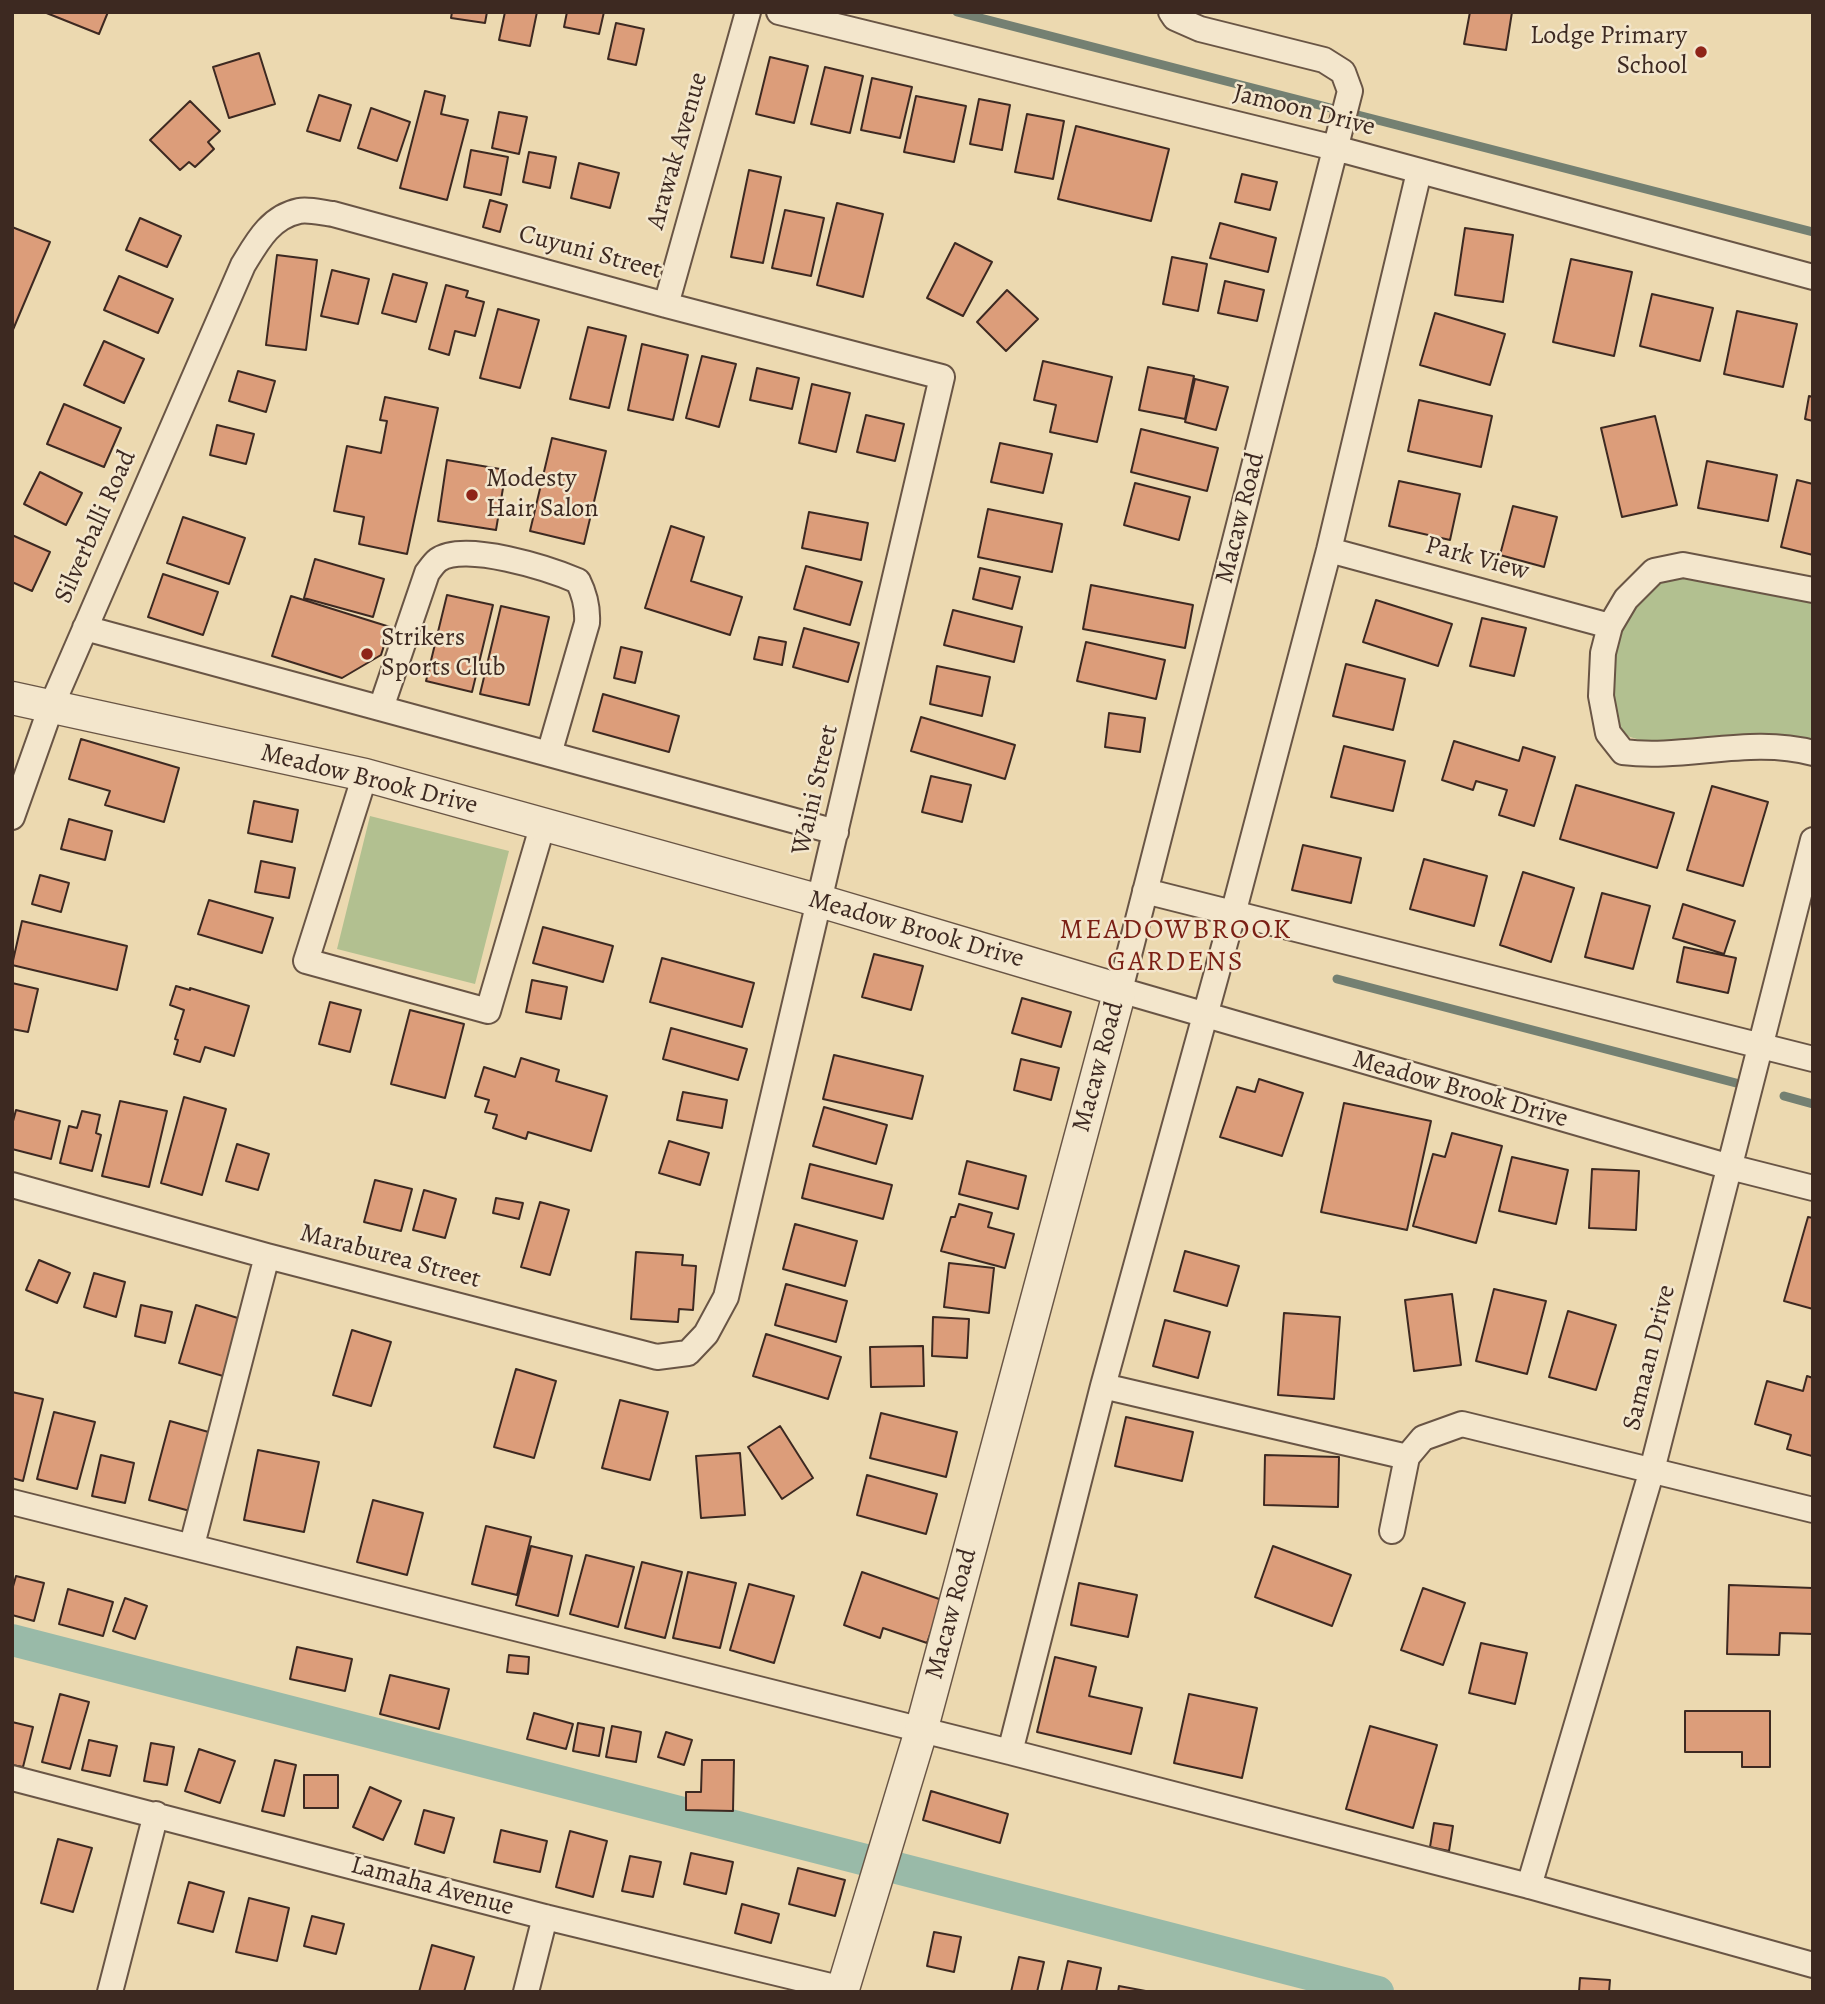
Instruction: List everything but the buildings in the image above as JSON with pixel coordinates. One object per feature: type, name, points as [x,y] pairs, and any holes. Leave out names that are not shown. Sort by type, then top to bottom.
[{"type":"street","name":"Arawak Avenue","points":[[666,305],[748,12]]},
{"type":"street","name":"Jamoon Drive","points":[[779,12],[1338,138],[1419,172],[1813,277]]},
{"type":"street","name":"Macaw Road","points":[[846,1991],[862,1927],[921,1731],[1120,990],[1350,91],[1343,72],[1324,60],[1200,29],[1175,18],[1171,12]]},
{"type":"street","points":[[1010,1752],[1103,1386],[1233,914],[1329,550],[1419,172]]},
{"type":"street","name":"Cuyuni Street","points":[[243,265],[261,234],[272,224],[300,211],[333,214],[942,377]]},
{"type":"street","name":"Silverballi Road","points":[[12,817],[51,708],[243,265]]},
{"type":"street","name":"Waini Street","points":[[726,1297],[942,377]]},
{"type":"street","name":"Park View","points":[[1329,550],[1610,626]]},
{"type":"street","points":[[381,708],[427,573],[439,559],[461,553],[488,555],[539,568],[578,581],[587,609],[586,623],[549,754]]},
{"type":"street","points":[[1813,590],[1683,565],[1654,571],[1626,598],[1610,626],[1603,653],[1601,696],[1608,733],[1623,752],[1642,754],[1750,747],[1813,753]]},
{"type":"street","points":[[85,628],[836,831]]},
{"type":"street","name":"Meadow Brook Drive","points":[[12,698],[365,775],[820,901],[1204,1016],[1730,1167],[1813,1188]]},
{"type":"street","points":[[365,775],[306,961],[488,1010],[543,824]]},
{"type":"street","name":"Samaan Drive","points":[[1530,1886],[1652,1470],[1813,840]]},
{"type":"street","points":[[1145,891],[1813,1059]]},
{"type":"street","name":"Maraburea Street","points":[[12,1185],[267,1256],[657,1357],[688,1353],[706,1334],[726,1297]]},
{"type":"street","points":[[192,1545],[267,1256]]},
{"type":"street","points":[[1103,1386],[1407,1457]]},
{"type":"street","points":[[1392,1531],[1407,1457],[1423,1438],[1462,1424],[1813,1510]]},
{"type":"street","points":[[12,1502],[1010,1752],[1530,1886],[1813,1965]]},
{"type":"street","name":"Lamaha Avenue","points":[[12,1778],[545,1917],[846,1991]]},
{"type":"street","points":[[110,1992],[156,1814]]},
{"type":"street","points":[[526,1992],[545,1917]]},
{"type":"green space","points":[[1686,573],[1813,601],[1813,746],[1654,744],[1620,731],[1609,693],[1615,637],[1650,586],[1668,576]]},
{"type":"green space","points":[[370,816],[509,851],[475,984],[337,949]]},
{"type":"waterway","points":[[957,12],[1813,232]]},
{"type":"waterway","points":[[1337,979],[1736,1083]]},
{"type":"waterway","points":[[1784,1096],[1813,1104]]},
{"type":"waterway","points":[[12,1640],[1378,1992]]},
{"type":"place","name":"Lodge Primary School","points":[[1701,52]]},
{"type":"place","name":"Modesty Hair Salon","points":[[472,495]]},
{"type":"place","name":"Strikers Sports Club","points":[[367,654]]},
{"type":"district","name":"MEADOWBROOK GARDENS","points":[[1176,947]]}]
